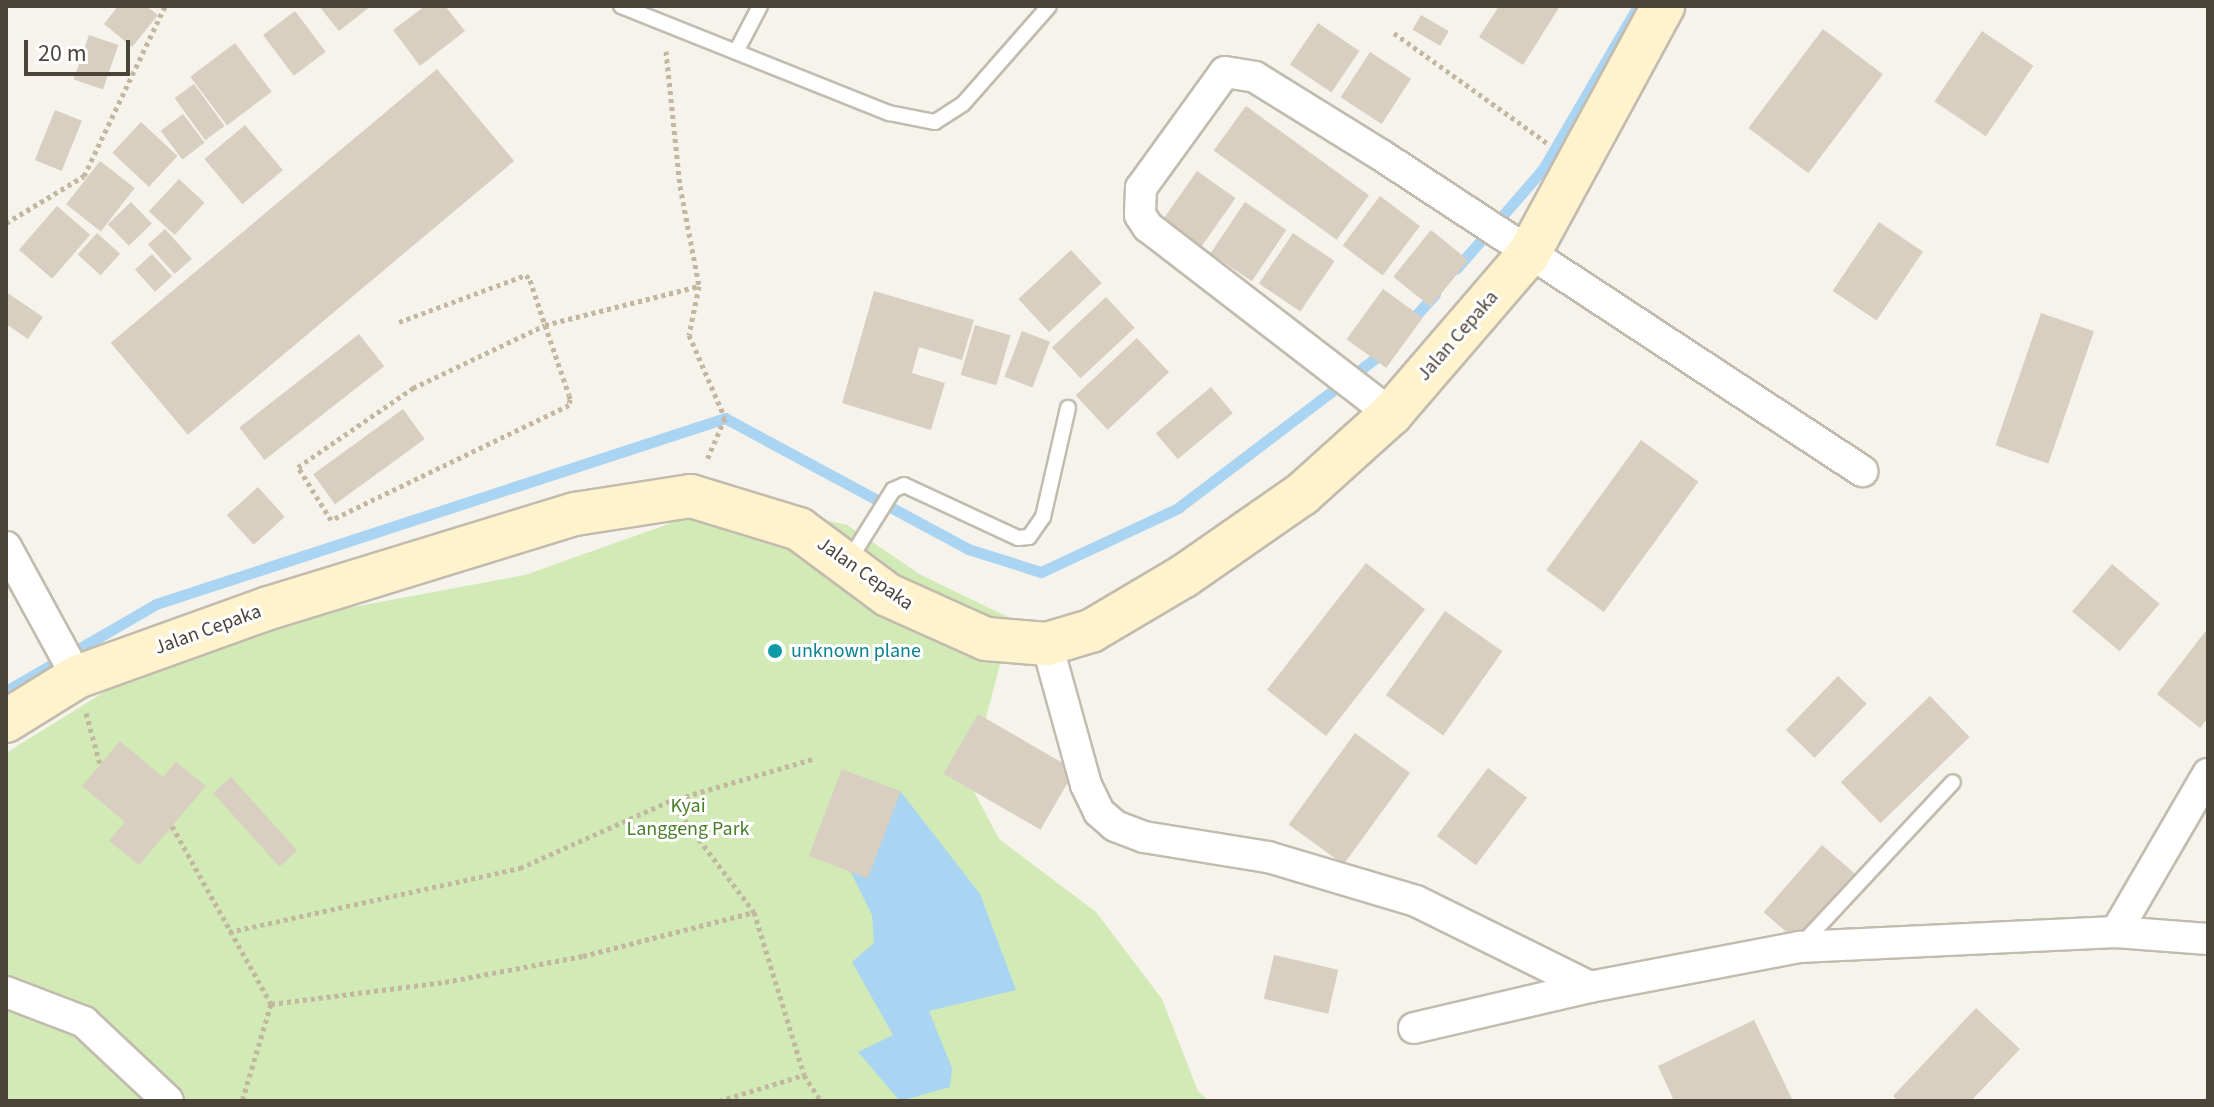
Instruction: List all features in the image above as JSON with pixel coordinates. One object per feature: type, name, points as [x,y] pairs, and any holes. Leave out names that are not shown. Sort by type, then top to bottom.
[{"type":"street","name":"Jalan Cepaka","points":[[6,721],[77,677],[488,537],[631,501],[691,496],[799,529],[848,562],[888,595],[942,623],[986,639],[1047,644],[1091,631],[1184,576],[1302,494],[1391,414],[1528,255],[1663,6]]},
{"type":"street","points":[[1391,414],[1148,227],[1140,215],[1141,188],[1221,77],[1232,70],[1255,77],[1862,471]]},
{"type":"street","points":[[6,547],[77,677]]},
{"type":"street","points":[[1047,644],[1086,785],[1099,812],[1115,826],[1144,837],[1268,857],[1416,901],[1590,987]]},
{"type":"street","points":[[2116,932],[2208,774]]},
{"type":"street","points":[[1414,1028],[1590,987],[1799,947],[2116,932],[2208,939]]},
{"type":"street","points":[[6,992],[84,1022],[168,1101]]},
{"type":"lane","points":[[621,6],[889,113],[935,122],[963,104],[1049,6]]},
{"type":"lane","points":[[737,50],[760,6]]},
{"type":"lane","points":[[848,562],[893,490],[904,485],[1018,538],[1029,537],[1043,517],[1068,408]]},
{"type":"lane","points":[[1799,947],[1953,782]]},
{"type":"path","points":[[6,223],[84,176],[165,6]]},
{"type":"path","points":[[663,24],[680,186],[699,286],[689,335],[725,418],[691,496]]},
{"type":"path","points":[[1394,33],[1577,164]]},
{"type":"path","points":[[399,322],[520,274],[530,280],[545,325],[570,399],[564,410],[336,520],[325,517],[298,472],[300,466],[413,388],[545,325],[699,286]]},
{"type":"path","points":[[77,677],[100,764]]},
{"type":"path","points":[[229,932],[520,868],[670,801],[813,759]]},
{"type":"path","points":[[670,801],[754,912],[804,1075],[821,1101]]},
{"type":"path","points":[[172,826],[271,1004],[242,1101]]},
{"type":"path","points":[[271,1004],[445,982],[583,956],[754,912]]},
{"type":"path","points":[[719,1101],[804,1075]]},
{"type":"green space","name":"Kyai Langgeng Park","points":[[736,500],[847,525],[921,575],[1012,619],[969,782],[999,839],[1096,912],[1162,999],[1198,1091],[1209,1101],[6,1101],[6,753],[106,691],[305,616],[525,575]]},
{"type":"water","points":[[890,787],[901,792],[980,894],[1016,990],[929,1011],[952,1068],[950,1087],[900,1101],[858,1052],[893,1035],[852,962],[874,943],[872,915],[841,852],[863,794]]},
{"type":"building","points":[[118,6],[146,6],[158,15],[132,47],[104,24]]},
{"type":"building","points":[[319,6],[371,6],[339,31]]},
{"type":"building","points":[[425,6],[445,6],[465,31],[420,66],[393,30]]},
{"type":"building","points":[[1499,6],[1560,6],[1523,65],[1479,37]]},
{"type":"building","points":[[295,11],[326,52],[294,76],[263,35]]},
{"type":"building","points":[[1421,15],[1449,31],[1440,46],[1412,30]]},
{"type":"building","points":[[1318,23],[1359,51],[1331,92],[1290,64]]},
{"type":"building","points":[[1823,29],[1883,74],[1808,173],[1748,128]]},
{"type":"building","points":[[1982,31],[2033,66],[1986,136],[1934,101]]},
{"type":"building","points":[[89,35],[118,45],[103,90],[74,79]]},
{"type":"building","points":[[235,43],[272,92],[227,125],[190,77]]},
{"type":"building","points":[[1370,52],[1411,79],[1382,124],[1341,97]]},
{"type":"building","points":[[437,69],[514,161],[188,435],[111,343]]},
{"type":"building","points":[[194,84],[225,126],[205,140],[175,98]]},
{"type":"building","points":[[1246,106],[1369,195],[1337,240],[1214,150]]},
{"type":"building","points":[[55,110],[82,121],[62,171],[35,160]]},
{"type":"building","points":[[183,114],[205,143],[182,160],[161,131]]},
{"type":"building","points":[[141,122],[178,156],[149,187],[112,153]]},
{"type":"building","points":[[245,125],[283,170],[242,204],[204,159]]},
{"type":"building","points":[[100,161],[135,188],[101,231],[66,204]]},
{"type":"building","points":[[1197,171],[1236,198],[1200,249],[1161,222]]},
{"type":"building","points":[[179,179],[205,203],[175,235],[149,211]]},
{"type":"building","points":[[1380,196],[1420,226],[1383,276],[1343,246]]},
{"type":"building","points":[[131,202],[152,224],[129,246],[108,224]]},
{"type":"building","points":[[1245,202],[1286,230],[1252,281],[1210,253]]},
{"type":"building","points":[[57,206],[90,235],[52,279],[19,250]]},
{"type":"building","points":[[1879,222],[1923,252],[1877,320],[1833,291]]},
{"type":"building","points":[[165,229],[192,259],[175,274],[148,244]]},
{"type":"building","points":[[1431,230],[1468,260],[1431,307],[1393,277]]},
{"type":"building","points":[[97,233],[120,254],[101,275],[78,255]]},
{"type":"building","points":[[1293,233],[1334,261],[1300,312],[1259,284]]},
{"type":"building","points":[[1071,250],[1102,283],[1049,332],[1018,299]]},
{"type":"building","points":[[152,254],[172,276],[155,292],[135,269]]},
{"type":"building","points":[[1383,289],[1423,318],[1386,368],[1347,339]]},
{"type":"building","points":[[874,291],[974,320],[962,360],[919,347],[912,373],[945,383],[931,430],[842,403]]},
{"type":"building","points":[[6,292],[43,317],[28,339],[6,324]]},
{"type":"building","points":[[1106,297],[1135,328],[1081,378],[1052,347]]},
{"type":"building","points":[[2041,313],[2094,331],[2048,464],[1995,445]]},
{"type":"building","points":[[975,325],[1011,335],[996,385],[961,375]]},
{"type":"building","points":[[1022,331],[1050,342],[1032,387],[1004,377]]},
{"type":"building","points":[[359,334],[384,366],[264,460],[239,428]]},
{"type":"building","points":[[1137,338],[1169,372],[1108,430],[1076,395]]},
{"type":"building","points":[[1211,387],[1233,413],[1178,459],[1156,433]]},
{"type":"building","points":[[403,409],[425,439],[335,504],[313,474]]},
{"type":"building","points":[[1641,440],[1698,482],[1604,612],[1546,570]]},
{"type":"building","points":[[258,487],[285,517],[254,545],[227,515]]},
{"type":"building","points":[[1366,563],[1425,609],[1326,736],[1267,690]]},
{"type":"building","points":[[2112,564],[2159,604],[2120,651],[2072,611]]},
{"type":"building","points":[[1445,611],[1502,651],[1443,736],[1386,695]]},
{"type":"building","points":[[2208,628],[2208,718],[2200,728],[2157,694]]},
{"type":"building","points":[[1838,676],[1867,704],[1815,758],[1786,730]]},
{"type":"building","points":[[1930,696],[1970,737],[1880,823],[1841,782]]},
{"type":"building","points":[[978,714],[1075,770],[1040,830],[944,774]]},
{"type":"building","points":[[1355,733],[1410,773],[1344,864],[1289,824]]},
{"type":"building","points":[[120,741],[163,777],[176,762],[206,786],[139,865],[109,841],[125,822],[82,786]]},
{"type":"building","points":[[1488,768],[1527,797],[1476,865],[1437,836]]},
{"type":"building","points":[[842,769],[901,792],[867,878],[809,856]]},
{"type":"building","points":[[231,777],[297,851],[279,867],[213,793]]},
{"type":"building","points":[[1822,845],[1854,873],[1796,940],[1764,912]]},
{"type":"building","points":[[1274,955],[1338,970],[1328,1014],[1264,999]]},
{"type":"building","points":[[1976,1008],[2020,1049],[1971,1101],[1898,1101],[1893,1096]]},
{"type":"building","points":[[1754,1020],[1793,1101],[1674,1101],[1658,1066]]},
{"type":"waterway","points":[[1456,269],[1543,169],[1638,6]]},
{"type":"waterway","points":[[1409,323],[1435,294]]},
{"type":"waterway","points":[[6,691],[156,604],[725,418],[968,549],[1041,572],[1178,508],[1385,351]]},
{"type":"place","name":"unknown plane","points":[[775,651]]}]
